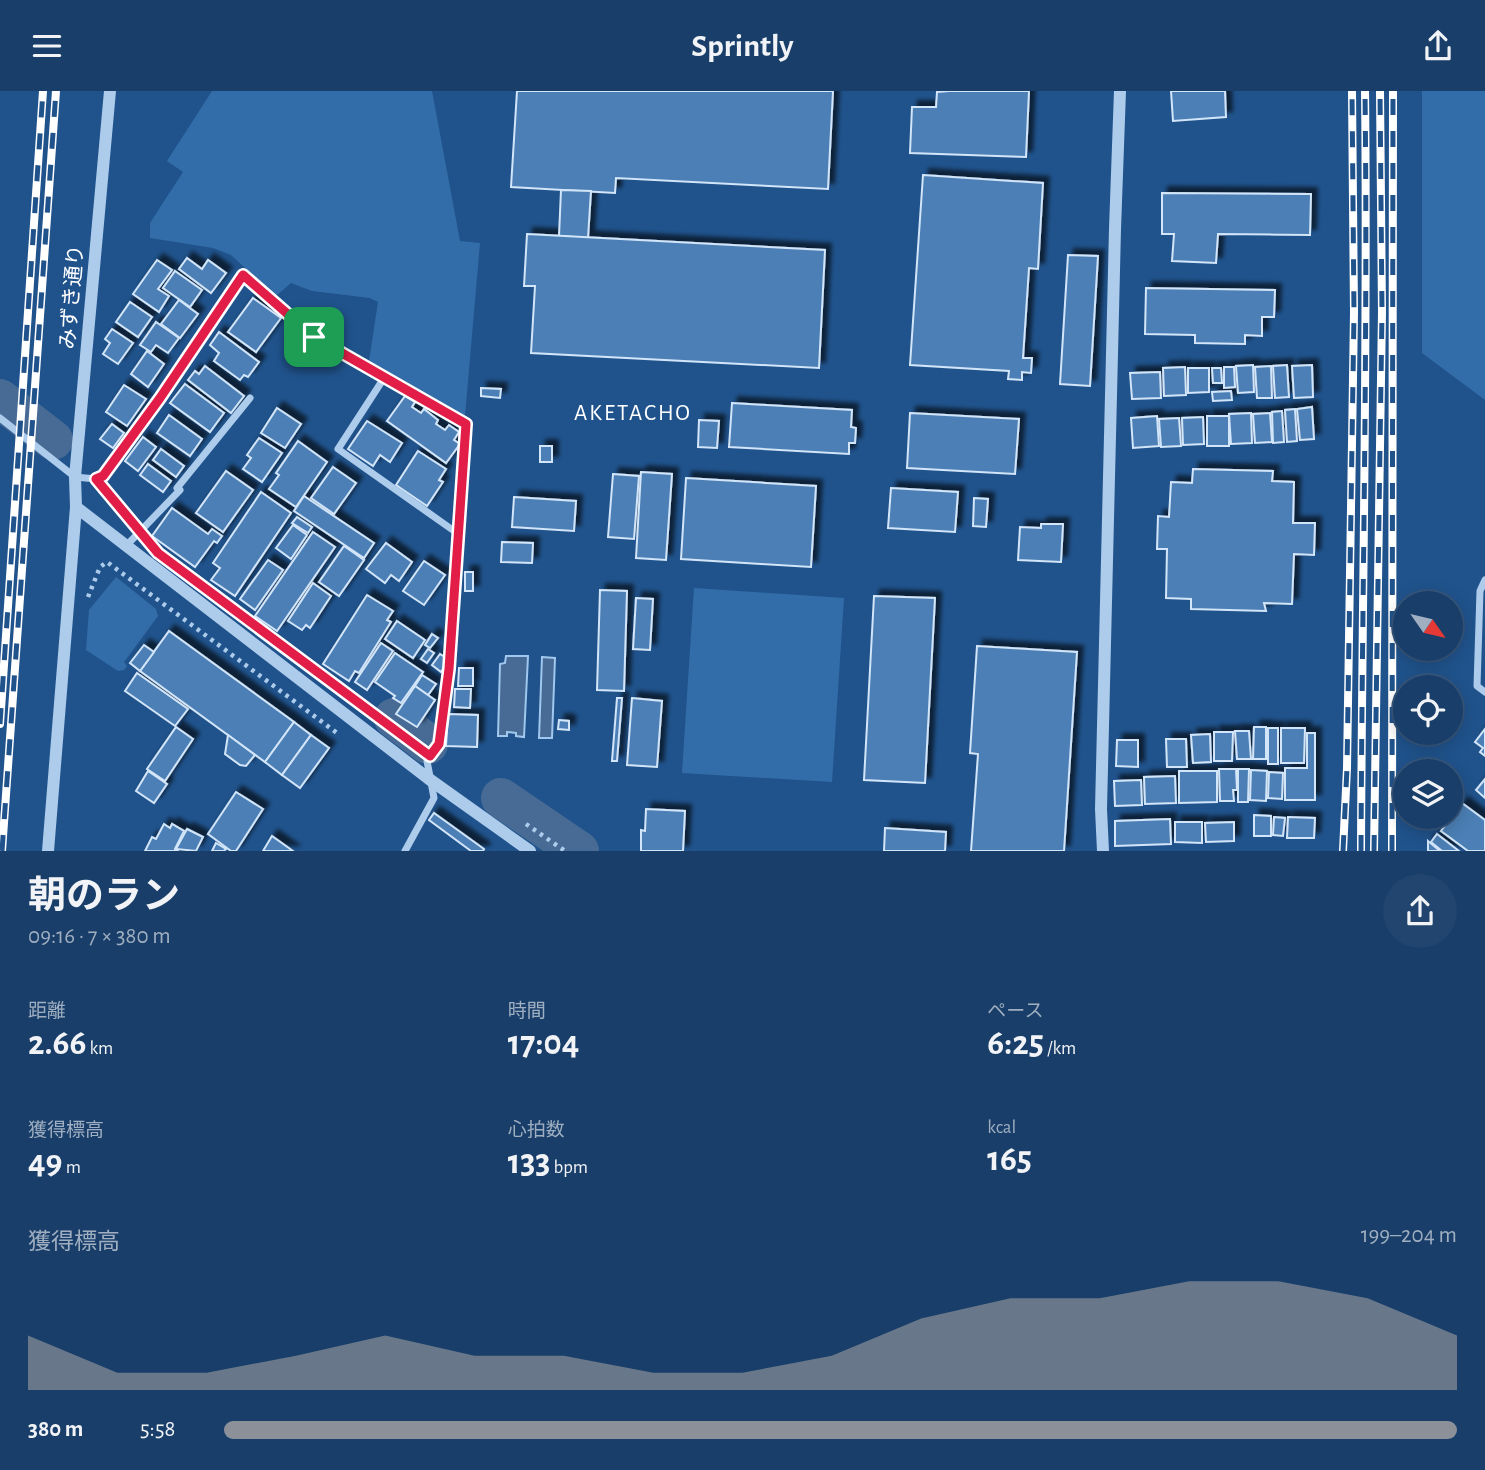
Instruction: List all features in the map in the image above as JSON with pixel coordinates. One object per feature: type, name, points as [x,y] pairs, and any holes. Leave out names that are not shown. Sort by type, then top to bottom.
[{"type":"street","name":"みずき通り","points":[[48,851],[76,507],[75,477],[110,91]]},
{"type":"street","points":[[1103,851],[1102,795],[1120,91]]},
{"type":"street","points":[[0,418],[75,477],[96,479],[103,476],[160,398],[243,275],[314,337],[466,424],[449,669],[439,744],[427,761],[433,798],[405,851]]},
{"type":"street","points":[[384,378],[338,449],[457,533]]},
{"type":"street","points":[[125,547],[180,490],[177,488],[250,398]]},
{"type":"street","points":[[76,507],[429,779],[530,851]]},
{"type":"street","points":[[1485,580],[1480,591],[1478,686],[1485,692]]},
{"type":"path","points":[[96,479],[141,533]]},
{"type":"path","points":[[83,607],[100,567],[107,562],[342,736]]},
{"type":"path","points":[[520,820],[565,851]]},
{"type":"shaded area","points":[[212,91],[432,91],[460,241],[480,243],[465,416],[369,361],[378,302],[370,298],[312,291],[291,283],[276,296],[231,255],[213,248],[150,238],[150,223],[183,172],[167,161]]},
{"type":"shaded area","points":[[1422,91],[1485,91],[1485,400],[1422,353]]},
{"type":"shaded area","points":[[116,577],[156,609],[158,616],[124,662],[127,666],[118,671],[86,650],[89,610]]},
{"type":"shaded area","points":[[694,588],[844,598],[832,782],[682,773]]},
{"type":"shaded area","points":[[506,656],[528,656],[524,737],[507,732],[507,736],[498,736],[500,664],[505,663]]},
{"type":"shaded area","points":[[542,657],[555,658],[552,738],[539,738]]},
{"type":"building","points":[[517,91],[833,91],[828,189],[616,178],[615,193],[511,187]]},
{"type":"building","points":[[1029,91],[1026,157],[910,153],[912,107],[936,107],[937,92]]},
{"type":"building","points":[[1171,91],[1225,91],[1226,117],[1173,121]]},
{"type":"building","points":[[923,175],[1043,183],[1038,269],[1029,268],[1023,358],[1032,358],[1031,373],[1022,372],[1022,380],[1008,379],[1009,371],[910,365]]},
{"type":"building","points":[[561,190],[591,191],[588,238],[559,236]]},
{"type":"building","points":[[1162,193],[1311,194],[1310,235],[1218,234],[1216,263],[1172,261],[1174,234],[1162,234]]},
{"type":"building","points":[[527,234],[825,250],[819,368],[531,353],[535,286],[524,286]]},
{"type":"building","points":[[1068,255],[1098,256],[1090,386],[1060,384]]},
{"type":"building","points":[[187,258],[202,269],[208,260],[226,273],[211,293],[179,269]]},
{"type":"building","points":[[157,260],[172,270],[158,289],[169,296],[159,312],[133,294]]},
{"type":"building","points":[[175,271],[202,290],[190,307],[163,288]]},
{"type":"building","points":[[1146,288],[1275,290],[1274,317],[1262,317],[1262,336],[1245,335],[1245,344],[1195,343],[1195,335],[1145,334]]},
{"type":"building","points":[[253,298],[281,318],[256,352],[228,332]]},
{"type":"building","points":[[179,300],[198,314],[180,338],[161,324]]},
{"type":"building","points":[[130,302],[152,317],[138,337],[116,322]]},
{"type":"building","points":[[156,322],[179,338],[168,353],[156,345],[151,352],[140,345]]},
{"type":"building","points":[[112,329],[133,343],[118,364],[103,354],[110,343],[105,339]]},
{"type":"building","points":[[219,332],[259,362],[248,377],[244,375],[240,380],[214,361],[219,353],[210,345]]},
{"type":"building","points":[[147,351],[164,364],[148,387],[131,374]]},
{"type":"building","points":[[1253,365],[1254,392],[1238,393],[1236,366]]},
{"type":"building","points":[[1287,365],[1289,397],[1275,398],[1273,366]]},
{"type":"building","points":[[1312,365],[1313,397],[1294,398],[1292,366]]},
{"type":"building","points":[[205,366],[244,396],[231,413],[188,380],[195,371],[199,374]]},
{"type":"building","points":[[1271,366],[1272,398],[1257,398],[1255,367]]},
{"type":"building","points":[[1185,367],[1186,395],[1164,396],[1163,368]]},
{"type":"building","points":[[1224,367],[1234,367],[1235,387],[1224,388]]},
{"type":"building","points":[[1188,368],[1209,368],[1209,392],[1188,393]]},
{"type":"building","points":[[1212,368],[1221,368],[1222,383],[1213,383]]},
{"type":"building","points":[[1160,372],[1161,398],[1132,399],[1130,373]]},
{"type":"building","points":[[185,384],[224,413],[210,432],[170,403]]},
{"type":"building","points":[[124,385],[146,399],[127,426],[106,412]]},
{"type":"building","points":[[481,388],[501,389],[500,398],[481,396]]},
{"type":"building","points":[[1231,391],[1232,400],[1213,401],[1212,392]]},
{"type":"building","points":[[405,396],[415,402],[412,407],[421,413],[424,409],[438,420],[436,424],[445,430],[449,425],[459,432],[454,440],[460,444],[446,463],[387,421]]},
{"type":"building","points":[[732,403],[852,410],[851,427],[856,428],[855,443],[849,443],[849,454],[729,447]]},
{"type":"building","points":[[1312,407],[1314,439],[1300,440],[1297,409]]},
{"type":"building","points":[[277,408],[301,424],[285,448],[261,433]]},
{"type":"building","points":[[1295,409],[1297,441],[1287,442],[1285,410]]},
{"type":"building","points":[[1282,411],[1284,442],[1273,443],[1272,412]]},
{"type":"building","points":[[910,413],[1019,419],[1015,474],[907,468]]},
{"type":"building","points":[[1251,413],[1252,443],[1231,444],[1229,414]]},
{"type":"building","points":[[1270,413],[1272,442],[1255,443],[1253,414]]},
{"type":"building","points":[[169,415],[202,439],[190,456],[157,433]]},
{"type":"building","points":[[1157,416],[1159,446],[1133,448],[1131,418]]},
{"type":"building","points":[[1207,416],[1229,416],[1229,446],[1207,446]]},
{"type":"building","points":[[1203,417],[1204,444],[1183,445],[1182,418]]},
{"type":"building","points":[[1179,418],[1181,446],[1161,447],[1159,419]]},
{"type":"building","points":[[699,420],[719,421],[717,448],[698,447]]},
{"type":"building","points":[[367,421],[402,443],[390,462],[380,455],[373,466],[348,449]]},
{"type":"building","points":[[112,424],[124,433],[113,448],[100,439]]},
{"type":"building","points":[[143,437],[156,447],[138,471],[125,461]]},
{"type":"building","points":[[259,438],[282,453],[262,482],[243,469],[251,458],[247,455]]},
{"type":"building","points":[[298,441],[327,462],[296,507],[269,489],[279,475],[276,473]]},
{"type":"building","points":[[540,446],[552,446],[552,462],[540,462]]},
{"type":"building","points":[[161,449],[184,466],[176,477],[153,460]]},
{"type":"building","points":[[418,451],[446,469],[439,480],[443,482],[427,506],[396,485]]},
{"type":"building","points":[[148,464],[171,481],[163,492],[140,475]]},
{"type":"building","points":[[333,467],[356,483],[334,514],[311,498]]},
{"type":"building","points":[[1193,469],[1273,471],[1272,481],[1294,482],[1293,523],[1315,523],[1314,555],[1294,554],[1292,604],[1264,603],[1266,611],[1191,609],[1191,599],[1166,598],[1167,549],[1157,549],[1158,516],[1169,517],[1171,482],[1192,483]]},
{"type":"building","points":[[226,471],[253,490],[223,532],[196,513]]},
{"type":"building","points":[[641,472],[672,474],[666,560],[636,558]]},
{"type":"building","points":[[613,474],[639,476],[634,539],[608,537]]},
{"type":"building","points":[[686,478],[816,486],[811,567],[681,559]]},
{"type":"building","points":[[891,488],[958,492],[955,532],[888,528]]},
{"type":"building","points":[[261,492],[291,513],[235,596],[211,580],[220,568],[213,563]]},
{"type":"building","points":[[304,496],[374,543],[364,558],[294,511]]},
{"type":"building","points":[[514,497],[576,501],[574,531],[512,527]]},
{"type":"building","points":[[974,498],[988,499],[986,527],[973,526]]},
{"type":"building","points":[[172,508],[208,534],[212,529],[222,536],[217,543],[214,541],[195,567],[152,536]]},
{"type":"building","points":[[297,517],[312,527],[308,533],[292,523]]},
{"type":"building","points":[[1041,524],[1063,524],[1061,562],[1018,560],[1020,527],[1041,528]]},
{"type":"building","points":[[293,525],[307,535],[291,559],[276,548]]},
{"type":"building","points":[[313,532],[335,547],[277,631],[255,616]]},
{"type":"building","points":[[502,542],[533,543],[532,563],[501,562]]},
{"type":"building","points":[[386,543],[412,562],[399,581],[391,575],[385,583],[366,569]]},
{"type":"building","points":[[344,546],[364,560],[339,596],[319,582]]},
{"type":"building","points":[[268,560],[283,570],[255,610],[240,599]]},
{"type":"building","points":[[424,561],[445,575],[424,605],[403,591]]},
{"type":"building","points":[[465,572],[473,572],[473,591],[465,591]]},
{"type":"building","points":[[313,583],[331,596],[310,628],[306,625],[302,630],[288,621]]},
{"type":"building","points":[[600,590],[627,591],[624,691],[597,690]]},
{"type":"building","points":[[367,595],[393,611],[387,620],[391,622],[359,673],[355,671],[349,681],[323,664]]},
{"type":"building","points":[[874,596],[935,598],[925,783],[864,780]]},
{"type":"building","points":[[636,598],[653,599],[650,650],[633,649]]},
{"type":"building","points":[[397,621],[425,640],[413,658],[385,639]]},
{"type":"building","points":[[169,631],[294,722],[265,762],[140,671]]},
{"type":"building","points":[[432,634],[438,638],[430,648],[425,645]]},
{"type":"building","points":[[381,643],[393,651],[367,690],[355,682]]},
{"type":"building","points":[[144,645],[154,652],[140,671],[130,663]]},
{"type":"building","points":[[977,646],[1077,652],[1064,851],[971,851],[978,754],[970,753]]},
{"type":"building","points":[[428,649],[434,653],[427,663],[421,659]]},
{"type":"building","points":[[395,653],[423,672],[401,703],[375,682]]},
{"type":"building","points":[[440,654],[449,660],[441,672],[432,665]]},
{"type":"building","points":[[459,668],[473,668],[473,686],[458,686]]},
{"type":"building","points":[[137,673],[188,709],[175,726],[125,691]]},
{"type":"building","points":[[422,675],[436,684],[428,695],[415,686]]},
{"type":"building","points":[[415,686],[435,700],[417,727],[396,714]]},
{"type":"building","points":[[455,689],[471,689],[470,708],[454,707]]},
{"type":"building","points":[[617,698],[622,698],[617,761],[612,761]]},
{"type":"building","points":[[632,698],[662,701],[657,767],[627,765]]},
{"type":"building","points":[[448,714],[478,715],[477,747],[446,746]]},
{"type":"building","points":[[559,720],[569,721],[569,730],[558,729]]},
{"type":"building","points":[[294,722],[311,735],[282,775],[265,762]]},
{"type":"building","points":[[176,727],[193,739],[165,781],[147,769]]},
{"type":"building","points":[[1254,727],[1266,727],[1266,759],[1253,759]]},
{"type":"building","points":[[1268,728],[1278,728],[1278,764],[1268,764]]},
{"type":"building","points":[[1281,728],[1305,728],[1304,763],[1281,763]]},
{"type":"building","points":[[1485,729],[1485,756],[1480,752],[1483,748],[1475,742]]},
{"type":"building","points":[[1235,731],[1249,731],[1251,759],[1237,759]]},
{"type":"building","points":[[1214,732],[1233,732],[1232,761],[1214,761]]},
{"type":"building","points":[[1307,733],[1315,733],[1315,800],[1285,800],[1285,768],[1307,768]]},
{"type":"building","points":[[1210,734],[1211,762],[1193,763],[1191,735]]},
{"type":"building","points":[[228,735],[255,755],[246,766],[240,765],[225,754]]},
{"type":"building","points":[[311,735],[329,748],[300,788],[282,775]]},
{"type":"building","points":[[1166,739],[1186,739],[1187,767],[1167,767]]},
{"type":"building","points":[[1117,740],[1138,740],[1138,767],[1116,766]]},
{"type":"building","points":[[1219,769],[1236,769],[1237,790],[1233,790],[1234,801],[1220,801]]},
{"type":"building","points":[[1238,769],[1249,769],[1248,802],[1238,802]]},
{"type":"building","points":[[1251,770],[1267,771],[1266,801],[1250,800]]},
{"type":"building","points":[[148,771],[167,784],[154,803],[136,791]]},
{"type":"building","points":[[1179,771],[1217,771],[1217,802],[1179,803]]},
{"type":"building","points":[[1269,772],[1283,773],[1282,799],[1268,798]]},
{"type":"building","points":[[1175,776],[1176,803],[1145,804],[1144,777]]},
{"type":"building","points":[[1485,779],[1485,798],[1476,790]]},
{"type":"building","points":[[1141,780],[1142,805],[1115,806],[1114,781]]},
{"type":"building","points":[[236,792],[263,809],[236,851],[231,851],[208,834]]},
{"type":"building","points":[[1463,804],[1485,820],[1485,851],[1468,851],[1441,831],[1463,829]]},
{"type":"building","points":[[646,809],[685,811],[683,851],[641,851],[641,830],[645,831]]},
{"type":"building","points":[[434,813],[484,849],[483,851],[471,851],[429,820]]},
{"type":"building","points":[[1254,815],[1271,816],[1271,836],[1254,836]]},
{"type":"building","points":[[1274,817],[1285,818],[1283,836],[1273,835]]},
{"type":"building","points":[[1288,817],[1315,818],[1314,838],[1287,838]]},
{"type":"building","points":[[1170,819],[1171,844],[1115,846],[1115,821]]},
{"type":"building","points":[[1175,822],[1202,822],[1202,843],[1175,842]]},
{"type":"building","points":[[1234,822],[1234,841],[1206,842],[1205,823]]},
{"type":"building","points":[[164,824],[170,828],[172,824],[184,831],[175,849],[178,851],[145,851],[152,837],[156,839]]},
{"type":"building","points":[[885,828],[946,832],[945,851],[884,851]]},
{"type":"building","points":[[187,829],[203,837],[196,851],[176,849]]},
{"type":"building","points":[[1437,834],[1459,851],[1442,851],[1431,842]]},
{"type":"building","points":[[272,836],[293,851],[263,851]]},
{"type":"building","points":[[1428,841],[1440,851],[1428,851]]},
{"type":"building","points":[[216,843],[226,849],[212,851]]},
{"type":"waterway","points":[[0,399],[53,440]]},
{"type":"waterway","points":[[394,718],[428,744]]},
{"type":"waterway","points":[[501,798],[579,851]]},
{"type":"railway","points":[[0,724],[43,91]]},
{"type":"railway","points":[[2,851],[56,91]]},
{"type":"railway","points":[[1343,851],[1347,768],[1354,313],[1352,91]]},
{"type":"railway","points":[[1361,851],[1365,91]]},
{"type":"railway","points":[[1374,851],[1382,312],[1380,91]]},
{"type":"railway","points":[[1392,851],[1393,91]]},
{"type":"district","name":"AKETACHO","points":[[633,413]]},
{"type":"route","points":[[243,275],[314,337],[466,424],[449,669],[439,744],[430,756],[158,553],[96,479],[103,476],[160,398],[243,275]]}]
